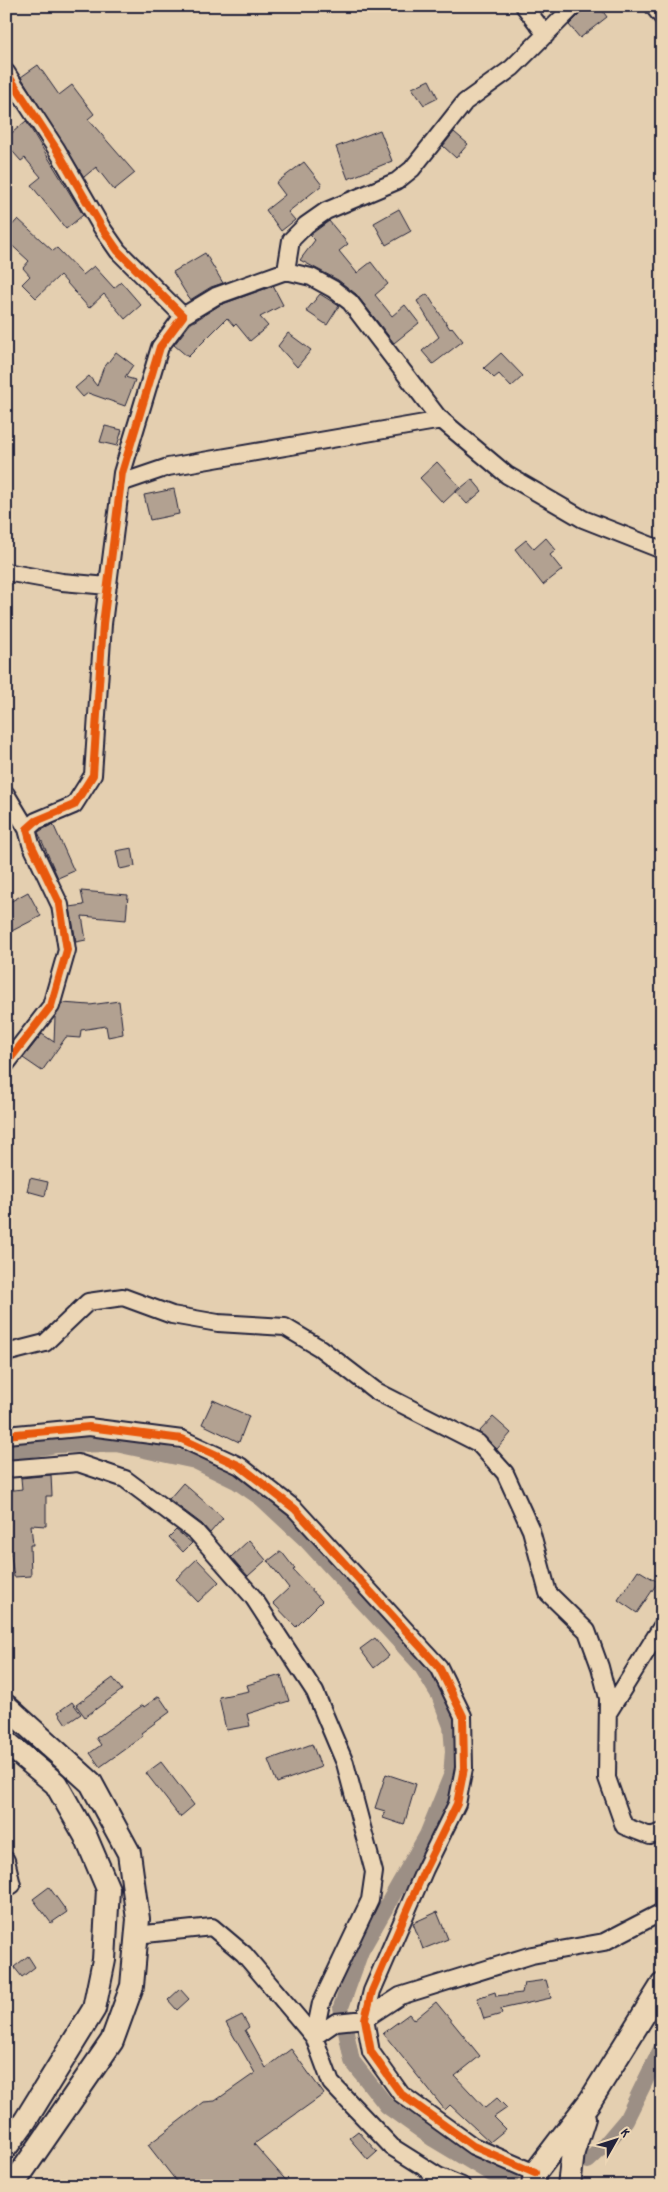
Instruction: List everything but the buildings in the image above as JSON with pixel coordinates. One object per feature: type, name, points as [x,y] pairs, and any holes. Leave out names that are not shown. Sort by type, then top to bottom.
[{"type":"main road","points":[[6,1706],[91,1783],[129,1853],[138,1918],[132,1986],[112,2041],[12,2186]]},
{"type":"main road","points":[[6,1742],[56,1784],[85,1835],[108,1889],[104,1960],[94,2009],[25,2121],[6,2147]]},
{"type":"main road","points":[[534,2179],[590,2101],[662,1986]]},
{"type":"main road","points":[[569,2186],[573,2152],[590,2101]]},
{"type":"street","points":[[524,6],[546,35]]},
{"type":"street","points":[[286,270],[291,240],[306,225],[326,210],[397,181],[412,169],[466,102],[512,68],[574,6]]},
{"type":"street","points":[[653,6],[662,17]]},
{"type":"street","points":[[6,72],[57,150],[102,228],[118,251],[183,316]]},
{"type":"street","points":[[27,829],[36,821],[74,805],[93,775],[103,624],[122,473],[160,347],[183,316],[216,296],[286,270],[311,277],[333,288],[350,302],[442,420],[507,475],[583,519],[662,550]]},
{"type":"street","points":[[121,483],[168,467],[442,420]]},
{"type":"street","points":[[6,572],[62,582],[108,586]]},
{"type":"street","points":[[6,794],[27,829],[31,844],[60,905],[67,950],[51,1006],[6,1064]]},
{"type":"street","points":[[6,1352],[46,1343],[88,1302],[123,1297],[172,1315],[218,1323],[285,1327],[320,1348],[376,1390],[478,1444],[505,1473],[531,1530],[548,1593],[586,1631],[600,1667],[608,1698],[607,1778],[624,1826],[650,1836],[662,1832]]},
{"type":"street","points":[[6,1435],[89,1427],[182,1439],[240,1466],[295,1508],[439,1667],[463,1716],[464,1768],[457,1804],[425,1869],[372,1991],[365,2019],[371,2052],[401,2094],[474,2146],[534,2179]]},
{"type":"street","points":[[6,1469],[78,1463],[125,1480],[133,1485],[196,1532],[253,1597],[315,1692],[346,1764],[374,1872],[370,1900],[321,2003],[314,2038]]},
{"type":"street","points":[[608,1714],[662,1626]]},
{"type":"street","points":[[6,1860],[12,1885],[6,1888]]},
{"type":"street","points":[[314,2038],[342,2021],[365,2019],[400,1996],[532,1955],[604,1942],[662,1912]]},
{"type":"street","points":[[136,1935],[212,1927],[244,1954],[314,2038],[331,2083],[392,2147],[432,2181],[462,2186]]},
{"type":"waterway","points":[[6,1453],[56,1445],[116,1444],[195,1461],[236,1481],[262,1499],[307,1541],[420,1664],[439,1695],[451,1726],[453,1751],[451,1776],[427,1835],[361,1951],[341,2007],[352,2061],[387,2106],[433,2139],[493,2175],[511,2177]]},
{"type":"waterway","points":[[588,2161],[604,2146],[626,2120],[662,2047]]},
{"type":"cycle path","points":[[6,72],[57,150],[102,228],[118,251],[183,316],[160,347],[122,473],[103,624],[93,775],[74,805],[36,821],[27,829],[31,844],[60,905],[67,950],[51,1006],[6,1064]]},
{"type":"cycle path","points":[[6,1435],[89,1427],[182,1439],[240,1466],[295,1509],[439,1667],[463,1716],[464,1768],[457,1804],[425,1869],[372,1991],[365,2019],[371,2052],[401,2094],[473,2146],[535,2173]]}]
